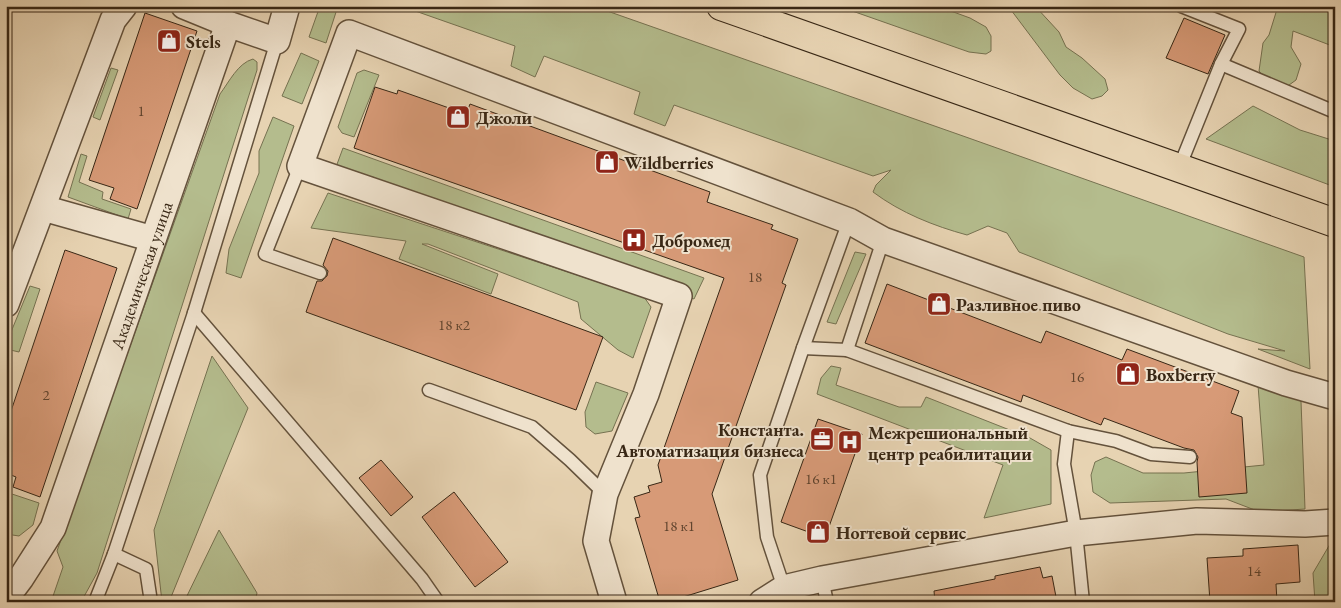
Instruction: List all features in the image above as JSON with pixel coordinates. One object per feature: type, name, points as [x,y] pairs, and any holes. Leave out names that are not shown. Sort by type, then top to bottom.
[{"type":"main road","points":[[721,6],[1335,223]]},
{"type":"street","points":[[6,304],[113,20],[124,6]]},
{"type":"street","points":[[184,6],[228,24],[277,40],[287,6]]},
{"type":"street","name":"Академическая улица","points":[[6,598],[14,575],[53,528],[228,24]]},
{"type":"street","points":[[614,602],[596,541],[605,494],[646,394],[679,296],[300,166],[349,33],[849,221],[883,240],[1276,380],[1335,397]]},
{"type":"street","points":[[43,208],[153,239]]},
{"type":"street","points":[[762,602],[784,588],[824,591],[1076,533],[1197,521],[1306,524],[1335,522]]},
{"type":"lane","points":[[1179,168],[1221,64],[1239,29],[1181,6]]},
{"type":"lane","points":[[95,602],[114,554],[194,313],[277,40]]},
{"type":"lane","points":[[1221,64],[1335,112]]},
{"type":"lane","points":[[300,166],[265,254],[320,273]]},
{"type":"lane","points":[[784,588],[767,537],[760,475],[849,221]]},
{"type":"lane","points":[[847,350],[883,240]]},
{"type":"lane","points":[[194,313],[422,579],[438,602]]},
{"type":"lane","points":[[803,348],[847,350],[1068,431],[1116,441],[1151,454],[1190,457]]},
{"type":"lane","points":[[429,390],[532,428],[570,460],[605,494]]},
{"type":"lane","points":[[1068,431],[1064,464],[1076,533],[1083,602]]},
{"type":"lane","points":[[114,554],[146,569],[151,602]]},
{"type":"green space","points":[[320,6],[338,6],[326,43],[309,37]]},
{"type":"green space","points":[[401,6],[593,6],[1304,257],[1310,369],[1258,349],[1285,351],[1228,334],[1019,252],[1007,233],[988,226],[967,235],[930,223],[906,212],[873,192],[876,185],[891,170],[873,176],[674,105],[665,126],[634,114],[640,92],[544,56],[535,77],[511,66],[515,46]]},
{"type":"green space","points":[[838,6],[937,6],[970,18],[986,27],[991,36],[991,51],[986,54],[969,52]]},
{"type":"green space","points":[[1008,6],[1035,6],[1059,32],[1066,47],[1082,58],[1105,79],[1108,90],[1102,96],[1092,99],[1073,88],[1060,75]]},
{"type":"green space","points":[[1278,6],[1317,6],[1335,14],[1335,47],[1293,31],[1291,47],[1301,64],[1296,80],[1278,93],[1259,71],[1263,43],[1269,35]]},
{"type":"green space","points":[[301,53],[319,61],[302,104],[282,96]]},
{"type":"green space","points":[[253,59],[257,62],[257,70],[97,573],[81,602],[51,602],[63,567],[57,551],[220,94],[238,69]]},
{"type":"green space","points":[[111,68],[118,70],[100,120],[93,117]]},
{"type":"green space","points":[[364,70],[379,75],[354,137],[342,133],[338,127],[357,73]]},
{"type":"green space","points":[[1253,106],[1300,130],[1335,141],[1335,187],[1206,139]]},
{"type":"green space","points":[[273,117],[294,126],[241,278],[226,273],[229,249],[259,173],[259,151]]},
{"type":"green space","points":[[343,148],[704,278],[694,299],[357,178],[336,167]]},
{"type":"green space","points":[[81,154],[87,156],[79,182],[103,192],[102,199],[131,209],[128,219],[68,197]]},
{"type":"green space","points":[[328,193],[644,297],[651,307],[633,358],[618,350],[581,319],[578,302],[428,244],[422,244],[498,274],[491,294],[399,259],[406,241],[311,228]]},
{"type":"green space","points":[[855,252],[866,254],[836,324],[827,322]]},
{"type":"green space","points":[[30,286],[40,289],[19,352],[6,349],[6,344]]},
{"type":"green space","points":[[212,356],[248,408],[169,602],[162,602],[154,530]]},
{"type":"green space","points":[[831,366],[841,368],[836,385],[899,407],[921,407],[926,397],[1030,438],[1051,450],[1051,504],[984,518],[1003,465],[817,394],[821,378]]},
{"type":"green space","points":[[596,382],[628,393],[612,431],[595,434],[586,427],[585,412]]},
{"type":"green space","points":[[1258,385],[1301,401],[1305,509],[1260,512],[1226,499],[1110,503],[1093,492],[1091,475],[1095,462],[1106,457],[1143,473],[1184,473],[1264,465]]},
{"type":"green space","points":[[6,492],[39,503],[33,525],[19,536],[6,534]]},
{"type":"green space","points":[[219,530],[257,593],[255,602],[184,602]]},
{"type":"green space","points":[[1333,539],[1335,602],[1315,602],[1313,573]]},
{"type":"building","points":[[145,13],[197,31],[137,209],[110,199],[114,188],[89,180]]},
{"type":"building","points":[[1184,18],[1225,35],[1208,74],[1166,58]]},
{"type":"building","points":[[375,87],[397,94],[398,90],[466,114],[470,104],[710,192],[707,202],[773,225],[771,229],[798,239],[782,283],[786,285],[712,494],[738,580],[667,602],[660,602],[635,518],[640,517],[634,497],[650,492],[648,486],[662,482],[658,465],[724,278],[354,148]]},
{"type":"building","points":[[333,238],[603,337],[576,410],[306,312],[317,281],[322,281],[327,276],[328,271],[323,265]]},
{"type":"building","points":[[65,250],[117,268],[40,497],[13,487],[16,477],[6,473],[6,426]]},
{"type":"building","points":[[887,284],[1041,343],[1046,331],[1122,360],[1127,349],[1239,391],[1231,413],[1242,417],[1247,493],[1199,497],[1198,457],[1194,450],[1104,418],[1101,425],[1023,395],[1021,402],[865,343]]},
{"type":"building","points":[[818,419],[862,434],[825,538],[781,522]]},
{"type":"building","points":[[381,460],[413,497],[391,516],[359,478]]},
{"type":"building","points":[[454,492],[508,562],[475,587],[422,517]]},
{"type":"building","points":[[1298,545],[1300,582],[1276,584],[1277,602],[1210,602],[1207,558],[1243,556],[1243,549]]},
{"type":"building","points":[[1040,567],[1043,578],[1052,576],[1057,602],[935,602],[934,591],[995,579],[995,576]]},
{"type":"place","name":"Stels","points":[[169,41]]},
{"type":"place","name":"Джоли","points":[[458,117]]},
{"type":"place","name":"Wildberries","points":[[607,162]]},
{"type":"place","name":"Добромед","points":[[634,240]]},
{"type":"place","name":"Разливное пиво","points":[[939,304]]},
{"type":"place","name":"Boxberry","points":[[1128,374]]},
{"type":"place","name":"Константа. Автоматизация бизнеса","points":[[822,439]]},
{"type":"place","name":"Межрешиональный центр реабилитации","points":[[850,442]]},
{"type":"place","name":"Ногтевой сервис","points":[[818,532]]}]
